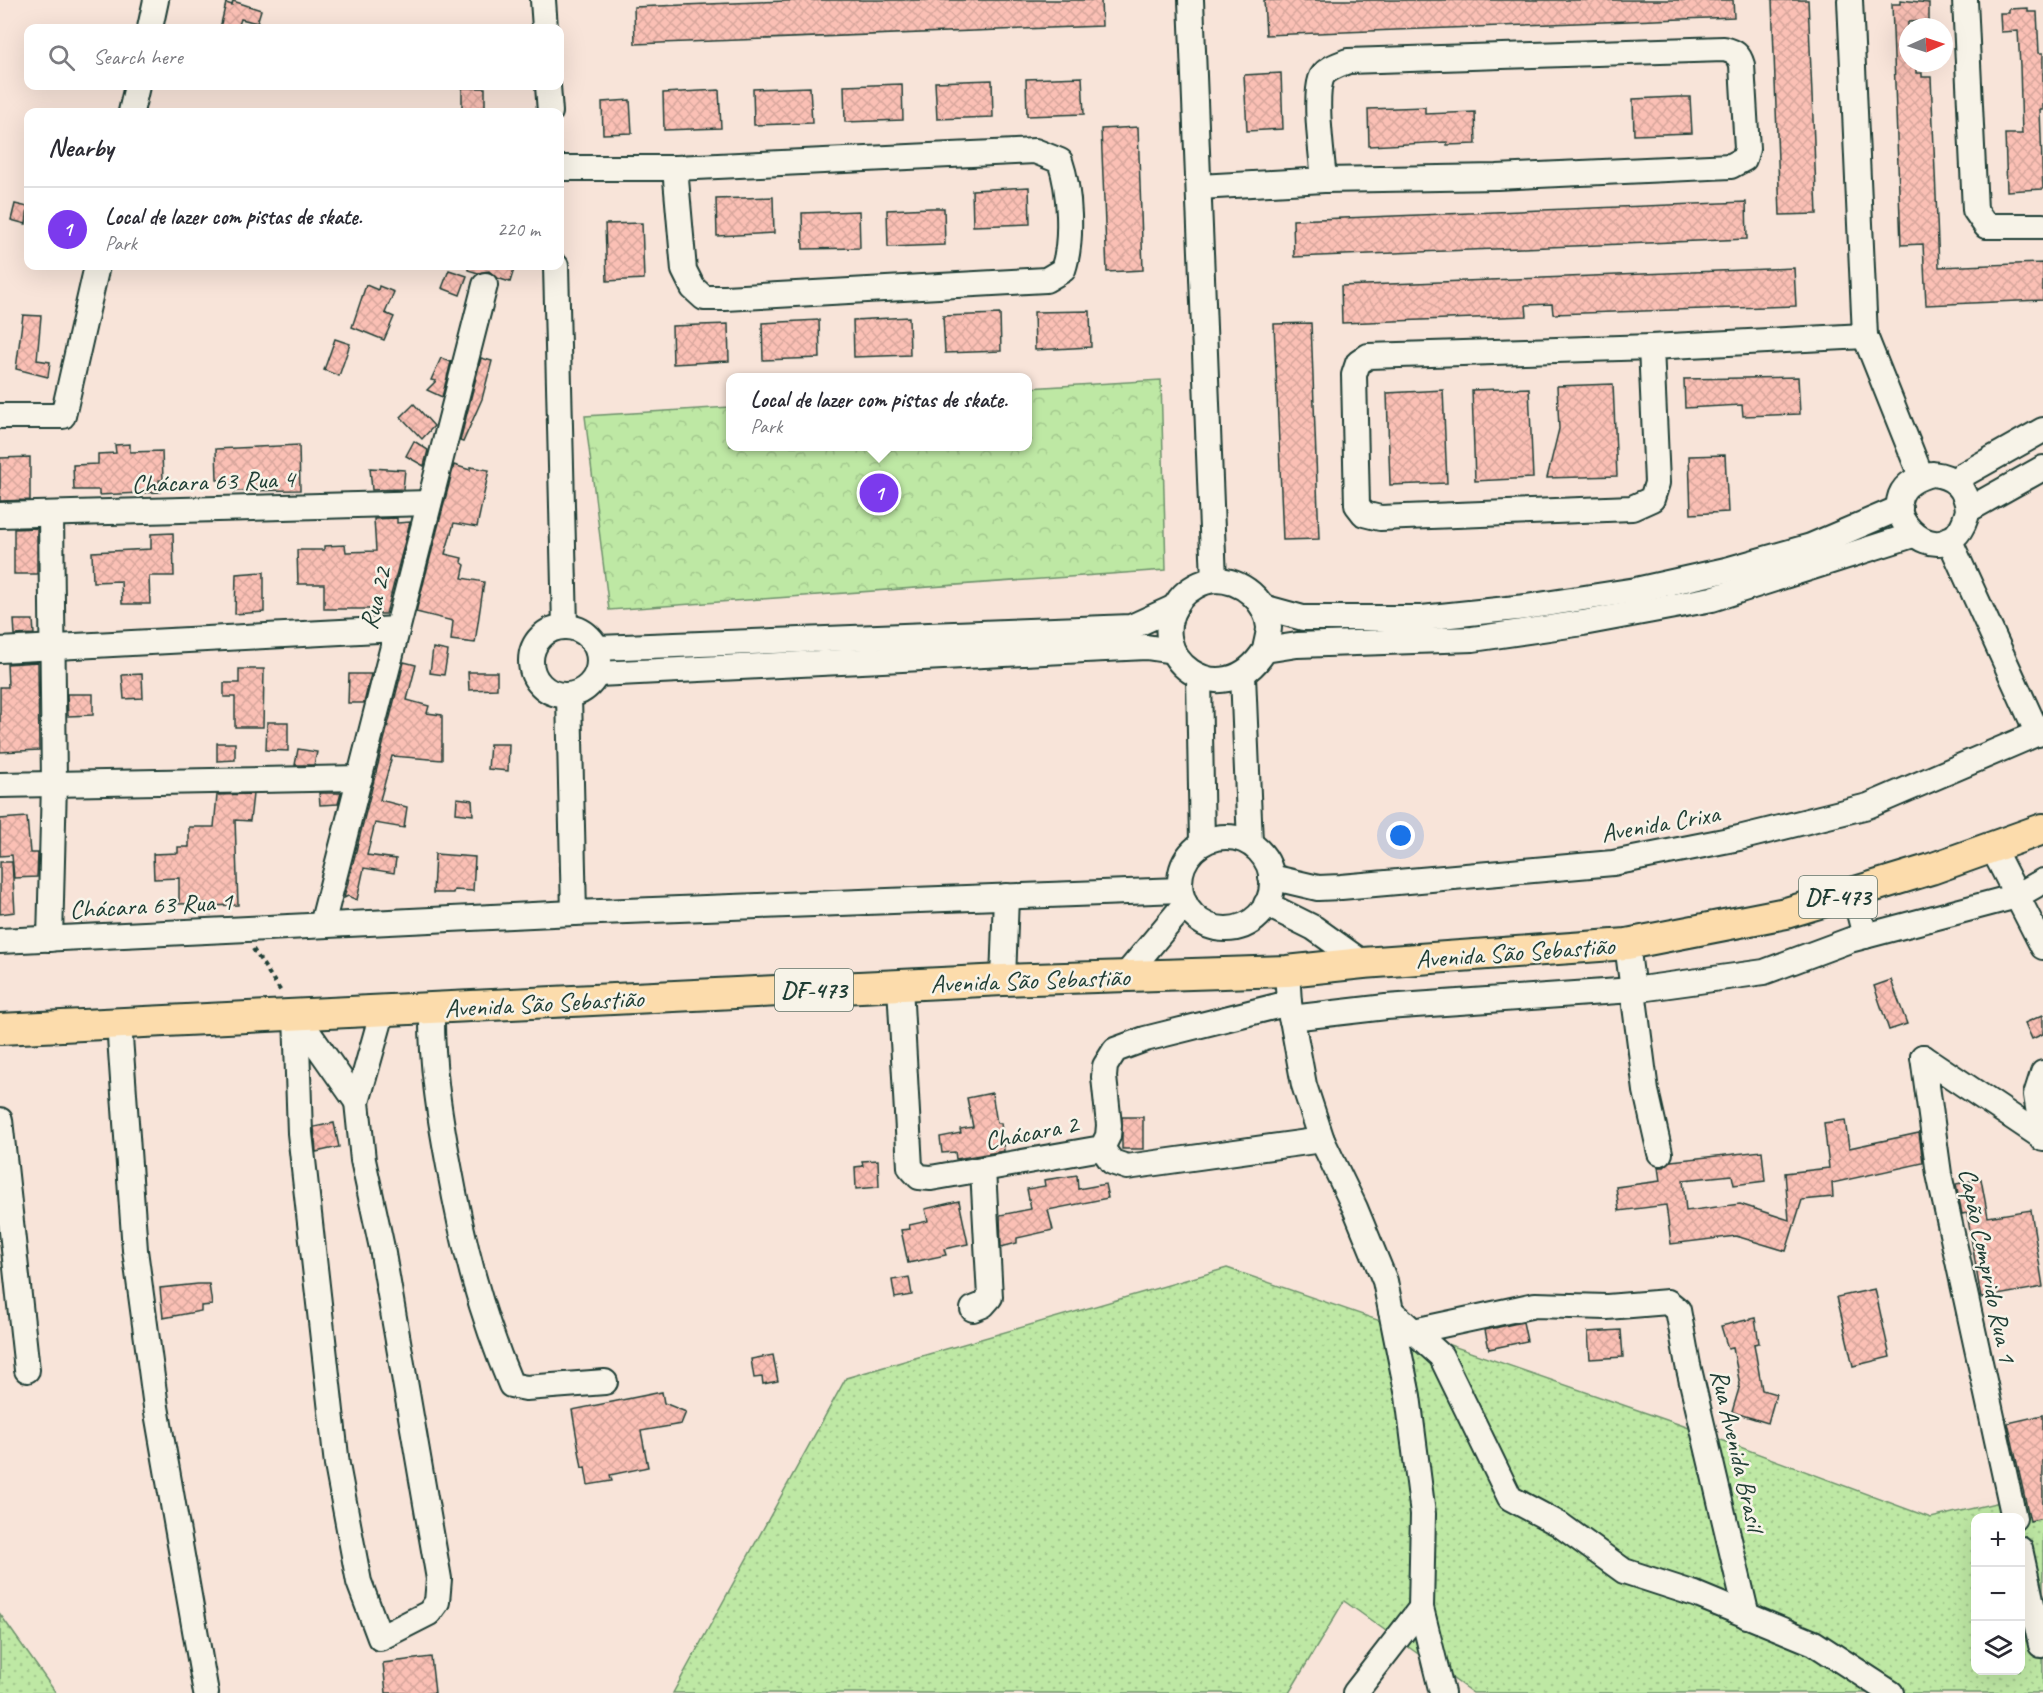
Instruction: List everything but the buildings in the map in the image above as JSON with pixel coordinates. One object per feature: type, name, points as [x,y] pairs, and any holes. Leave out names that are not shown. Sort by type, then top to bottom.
[{"type":"main road","name":"Avenida São Sebastião","points":[[0,1029],[1003,980],[1287,971],[1363,963],[1627,944],[1786,913],[2043,829]]},
{"type":"street","points":[[151,24],[156,0]]},
{"type":"street","points":[[543,0],[545,24]]},
{"type":"street","points":[[1191,0],[1214,580]]},
{"type":"street","points":[[1850,0],[1865,336],[1921,476]]},
{"type":"street","points":[[1965,0],[1975,210],[1986,226],[2043,226]]},
{"type":"street","points":[[1199,187],[1324,180],[1497,177],[1731,166],[1744,159],[1747,149],[1740,56],[1734,51],[1724,50],[1348,61],[1329,69],[1321,78],[1319,111],[1324,180]]},
{"type":"street","points":[[132,108],[136,90]]},
{"type":"street","points":[[548,90],[550,108]]},
{"type":"street","points":[[564,168],[675,168],[1035,151],[1060,160],[1066,178],[1068,254],[1063,270],[1046,280],[704,298],[693,288],[684,270],[675,168]]},
{"type":"street","points":[[0,416],[63,416],[96,270]]},
{"type":"street","points":[[556,270],[564,626]]},
{"type":"street","name":"Rua 22","points":[[322,925],[485,285]]},
{"type":"street","points":[[1651,347],[1657,483],[1652,499],[1643,504],[1632,508],[1380,518],[1364,514],[1357,505],[1354,375],[1358,363],[1368,356],[1651,347],[1865,336]]},
{"type":"street","points":[[1954,480],[2043,430]]},
{"type":"street","points":[[1968,510],[2043,468]]},
{"type":"street","points":[[1943,475],[1954,480],[1962,488],[1968,510],[1959,532],[1949,539],[1936,542],[1924,541],[1912,535],[1901,518],[1900,508],[1902,495],[1910,484],[1921,476],[1943,475]]},
{"type":"street","name":"Chácara 63 Rua 4","points":[[0,515],[429,503]]},
{"type":"street","points":[[1263,607],[1303,618],[1422,618],[1526,608],[1636,590],[1726,570],[1811,546],[1900,508]]},
{"type":"street","name":"Chácara 63 Rua 1","points":[[51,514],[54,783],[50,939],[239,928],[1006,896],[1182,897]]},
{"type":"street","points":[[1265,650],[1297,645],[1473,639],[1582,623],[1712,599],[1912,535]]},
{"type":"street","points":[[1949,539],[2040,732]]},
{"type":"street","points":[[598,648],[1131,627],[1175,607],[1191,589],[1214,580],[1233,582],[1251,592],[1263,607],[1269,628],[1265,650],[1256,664],[1243,675],[1221,681],[1199,677],[1184,666],[1173,651],[1169,629],[1175,607]]},
{"type":"street","points":[[564,626],[579,628],[590,636],[598,648],[598,674],[587,689],[569,696],[551,693],[537,681],[530,664],[534,645],[547,631],[564,626]]},
{"type":"street","points":[[0,650],[397,629]]},
{"type":"street","points":[[598,674],[1146,647],[1173,651]]},
{"type":"street","points":[[1243,675],[1250,843]]},
{"type":"street","points":[[1199,677],[1202,843]]},
{"type":"street","points":[[569,696],[574,913]]},
{"type":"street","name":"Avenida Crixa","points":[[1271,877],[1318,888],[1341,887],[1613,862],[1739,838],[1868,806],[2040,732]]},
{"type":"street","points":[[0,785],[360,778]]},
{"type":"street","points":[[1226,837],[1250,843],[1264,858],[1271,877],[1266,904],[1258,916],[1232,928],[1204,924],[1193,915],[1182,897],[1181,872],[1189,855],[1202,843],[1226,837]]},
{"type":"street","points":[[1992,847],[2043,948]]},
{"type":"street","name":"Chácara 2","points":[[900,986],[910,1167],[919,1177],[931,1178],[1102,1148],[1110,1125],[1105,1066],[1115,1050],[1145,1039],[1290,1010],[1386,1007],[1633,990],[1764,972],[1865,936],[2017,896],[2043,881]]},
{"type":"street","points":[[1854,892],[1865,936]]},
{"type":"street","points":[[1003,980],[1006,896]]},
{"type":"street","points":[[1125,976],[1182,897]]},
{"type":"street","points":[[1266,904],[1314,928],[1363,963]]},
{"type":"street","points":[[0,941],[50,939]]},
{"type":"street","points":[[1627,944],[1646,1091],[1660,1153]]},
{"type":"street","points":[[1287,971],[1290,1010],[1304,1085],[1322,1140],[1376,1257],[1391,1311],[1408,1396],[1423,1514],[1421,1608],[1442,1693]]},
{"type":"street","points":[[432,1008],[431,1048],[438,1107],[464,1248],[493,1343],[511,1385],[526,1388],[605,1382]]},
{"type":"street","points":[[296,1015],[300,1133],[337,1465],[359,1582],[380,1638],[429,1613],[436,1602],[439,1579],[382,1248],[363,1160],[357,1102],[383,1010]]},
{"type":"street","points":[[296,1015],[357,1102]]},
{"type":"street","points":[[119,1023],[135,1250],[156,1407],[206,1693]]},
{"type":"street","name":"Capão Comprido Rua 1","points":[[2013,1513],[1939,1174],[1923,1057],[2043,1138]]},
{"type":"street","points":[[2043,1073],[2036,1095],[2043,1138]]},
{"type":"street","points":[[0,1120],[27,1370]]},
{"type":"street","points":[[1102,1148],[1112,1162],[1127,1167],[1322,1140]]},
{"type":"street","points":[[973,1309],[982,1305],[990,1297],[983,1170]]},
{"type":"street","name":"Rua Avenida Brasil","points":[[1414,1331],[1535,1305],[1607,1306],[1668,1302],[1678,1310],[1688,1365],[1747,1616]]},
{"type":"street","points":[[1391,1311],[1442,1356],[1510,1498],[1559,1524],[1624,1571],[1695,1594],[1814,1643],[1891,1693]]},
{"type":"street","points":[[2024,1567],[2041,1645]]},
{"type":"street","points":[[1355,1693],[1421,1608]]},
{"type":"path","points":[[239,928],[296,1015]]},
{"type":"green space","points":[[1161,380],[1166,570],[609,610],[585,416],[726,407],[726,451],[1032,451],[1032,388]]},
{"type":"green space","points":[[1227,1268],[1681,1425],[1931,1518],[2043,1492],[2043,1693],[1473,1693],[1344,1601],[1289,1693],[673,1693],[846,1378]]},
{"type":"green space","points":[[0,1614],[56,1693],[0,1693]]},
{"type":"place","name":"Local de lazer com pistas de skate.","points":[[879,493]]}]
